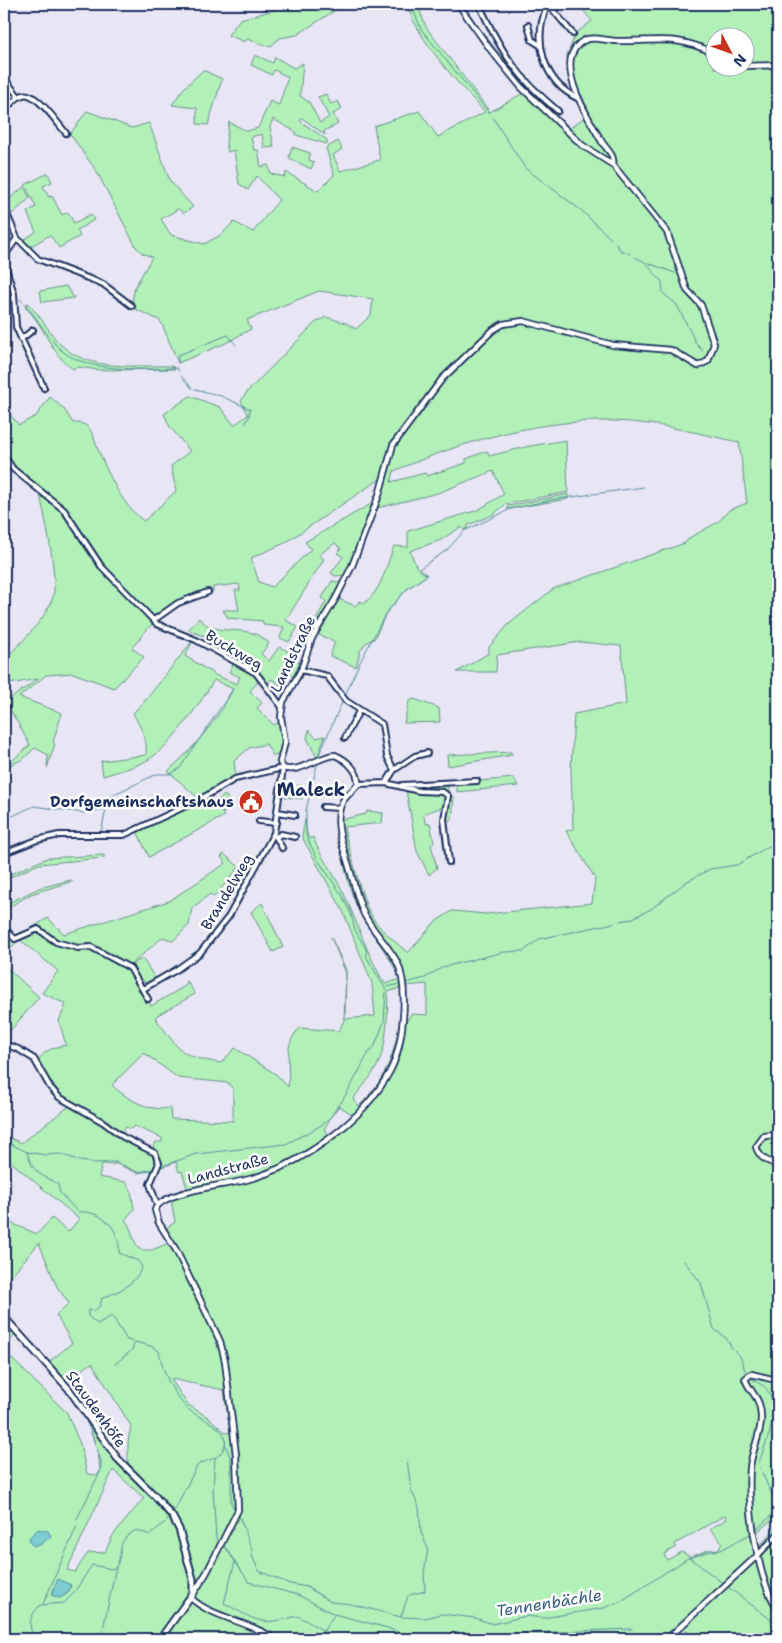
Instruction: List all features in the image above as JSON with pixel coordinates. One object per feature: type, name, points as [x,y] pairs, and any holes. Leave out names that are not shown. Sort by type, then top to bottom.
[{"type":"main road","name":"Staudenhöfe","points":[[4,1317],[73,1394],[116,1458],[170,1514],[183,1540],[194,1578]]},
{"type":"main road","points":[[160,1639],[191,1598],[194,1578]]},
{"type":"street","points":[[458,4],[520,87],[582,145],[613,165]]},
{"type":"street","points":[[479,4],[494,38],[513,68],[526,83],[558,110]]},
{"type":"street","points":[[573,34],[548,4],[541,22],[540,44],[551,75],[573,96],[580,100]]},
{"type":"street","points":[[528,25],[532,40],[540,44]]},
{"type":"street","points":[[613,165],[613,157],[591,123],[580,100],[570,67],[575,49],[588,38],[621,41],[672,39],[693,43],[704,48]]},
{"type":"street","points":[[754,67],[778,65]]},
{"type":"street","points":[[4,78],[18,97]]},
{"type":"street","points":[[4,110],[18,97],[26,94],[34,96],[66,133]]},
{"type":"street","name":"Landstraße","points":[[283,768],[280,762],[285,737],[282,707],[289,687],[301,670],[312,638],[336,598],[352,566],[379,495],[393,445],[429,394],[487,335],[503,324],[523,321],[614,345],[671,350],[698,366],[708,361],[712,355],[714,344],[701,305],[687,290],[667,232],[613,165]]},
{"type":"street","points":[[4,207],[17,238],[38,259],[103,284],[132,306]]},
{"type":"street","points":[[17,238],[5,254],[8,278],[14,294],[16,328],[44,388]]},
{"type":"street","points":[[21,339],[33,330]]},
{"type":"street","points":[[4,456],[14,469],[64,510],[101,566],[154,620],[178,603],[208,592]]},
{"type":"street","name":"Buckweg","points":[[154,620],[162,628],[196,640],[256,673],[282,707]]},
{"type":"street","points":[[301,670],[321,673],[326,676],[337,692],[359,711],[382,724],[387,756],[394,770]]},
{"type":"street","points":[[345,738],[359,711]]},
{"type":"street","points":[[386,783],[394,770],[414,756],[427,752]]},
{"type":"street","points":[[4,853],[36,840],[59,835],[124,834],[199,800],[235,779],[283,768],[295,768],[323,757],[335,755],[351,766],[358,777],[358,784]]},
{"type":"street","name":"Brandelweg","points":[[143,988],[185,964],[200,953],[216,936],[243,893],[275,835],[283,768]]},
{"type":"street","points":[[400,786],[477,780]]},
{"type":"street","points":[[324,807],[339,808],[344,798],[358,784],[386,783],[419,791],[440,792],[448,796],[444,819],[449,862]]},
{"type":"street","name":"Landstraße","points":[[157,1205],[167,1199],[215,1185],[248,1180],[286,1165],[344,1128],[384,1081],[393,1065],[402,1025],[402,978],[397,963],[371,927],[358,898],[341,838],[339,808]]},
{"type":"street","points":[[278,812],[295,815]]},
{"type":"street","points":[[259,821],[277,823]]},
{"type":"street","points":[[282,848],[275,835],[281,834],[295,837]]},
{"type":"street","points":[[4,928],[15,939],[38,929],[56,942],[78,948],[92,947],[130,968],[148,999]]},
{"type":"street","points":[[4,1044],[18,1049],[34,1059],[50,1087],[59,1096],[103,1122],[123,1137],[155,1153],[159,1163],[150,1184],[157,1205],[156,1217],[171,1241],[213,1326],[223,1351],[236,1455],[237,1513],[202,1581],[191,1598],[226,1617],[254,1626],[276,1639]]},
{"type":"street","points":[[778,1135],[764,1136],[756,1147],[759,1155],[764,1160],[778,1165]]},
{"type":"street","points":[[778,1378],[772,1380],[751,1374],[746,1379],[748,1386],[758,1396],[761,1417],[751,1461],[749,1500],[765,1585],[778,1608]]},
{"type":"street","points":[[667,1639],[727,1585],[778,1534]]},
{"type":"street","points":[[194,1578],[202,1581]]},
{"type":"green space","points":[[298,4],[335,4],[337,9],[297,35],[280,38],[270,47],[247,39],[245,42],[228,35],[240,19]]},
{"type":"green space","points":[[406,4],[417,4],[426,27],[490,112],[523,93],[500,66],[456,4],[463,4],[512,69],[570,128],[590,113],[568,68],[567,55],[576,33],[592,21],[578,4],[778,4],[778,1515],[757,1532],[759,1547],[778,1525],[778,1639],[682,1639],[684,1637],[679,1632],[684,1636],[688,1632],[682,1629],[684,1626],[665,1639],[4,1639],[4,1351],[67,1413],[80,1444],[87,1474],[98,1475],[100,1470],[97,1450],[91,1431],[70,1396],[102,1441],[107,1438],[114,1451],[128,1465],[128,1442],[131,1426],[92,1363],[65,1380],[49,1362],[72,1343],[56,1315],[69,1303],[57,1287],[39,1243],[4,1284],[4,1220],[37,1234],[52,1218],[68,1232],[79,1219],[4,1156],[4,1135],[21,1143],[72,1104],[58,1097],[36,1064],[48,1050],[66,1045],[59,1021],[66,1004],[42,993],[58,971],[19,939],[4,956],[4,922],[17,937],[34,929],[33,927],[48,918],[64,934],[169,901],[226,863],[221,857],[224,854],[239,867],[214,897],[210,894],[192,908],[189,925],[173,941],[163,937],[127,968],[141,994],[145,993],[151,1006],[185,986],[187,981],[195,994],[156,1016],[156,1019],[182,1050],[196,1058],[221,1063],[235,1048],[277,1075],[288,1087],[288,1055],[294,1034],[300,1028],[339,1031],[344,1020],[346,976],[345,1019],[375,1016],[372,983],[342,909],[302,837],[305,819],[307,834],[310,839],[313,837],[339,885],[373,962],[385,984],[400,979],[356,904],[345,870],[336,824],[340,820],[366,814],[367,811],[383,813],[382,823],[344,827],[362,892],[370,913],[382,930],[408,953],[435,922],[452,911],[486,914],[592,903],[595,878],[566,831],[573,829],[571,769],[574,714],[626,704],[621,646],[580,642],[497,655],[496,672],[457,672],[489,653],[489,647],[509,624],[553,589],[685,543],[689,538],[718,522],[729,510],[747,503],[739,442],[649,424],[616,421],[584,422],[518,430],[486,438],[424,459],[394,471],[391,482],[425,473],[427,476],[466,463],[466,459],[487,451],[489,456],[566,440],[568,492],[506,504],[493,515],[468,525],[468,528],[464,530],[461,527],[441,540],[410,551],[417,568],[427,575],[406,590],[386,613],[375,638],[366,643],[360,651],[356,667],[330,656],[335,642],[310,631],[326,601],[322,598],[332,581],[344,583],[337,598],[355,606],[360,601],[364,603],[379,585],[394,546],[408,547],[408,531],[478,510],[504,494],[493,471],[438,493],[373,509],[348,575],[335,576],[331,573],[343,557],[337,553],[341,549],[335,543],[319,555],[324,559],[286,620],[298,627],[289,642],[280,638],[284,627],[263,625],[263,621],[228,618],[223,610],[239,610],[235,590],[240,590],[239,584],[213,587],[213,592],[200,593],[188,597],[167,610],[148,628],[132,648],[144,657],[114,688],[73,673],[46,675],[19,697],[62,713],[47,768],[48,755],[35,748],[23,759],[4,768],[30,745],[7,704],[4,706],[4,703],[38,679],[4,685],[4,660],[43,617],[52,600],[54,577],[50,544],[38,486],[14,466],[4,452],[4,416],[8,412],[19,425],[36,416],[50,397],[64,409],[73,423],[83,424],[90,429],[117,490],[136,515],[144,521],[176,491],[171,466],[190,451],[170,427],[164,414],[190,396],[220,407],[234,425],[248,415],[241,401],[247,392],[315,323],[326,317],[346,323],[356,329],[371,315],[373,299],[319,291],[247,320],[251,329],[226,343],[178,363],[159,320],[131,307],[135,287],[152,257],[142,253],[136,247],[97,172],[70,134],[87,111],[132,128],[149,123],[170,181],[193,207],[184,213],[178,209],[161,219],[171,235],[204,244],[221,235],[234,222],[253,232],[279,200],[257,176],[248,190],[239,184],[234,150],[228,152],[226,143],[229,122],[247,131],[258,128],[270,101],[279,105],[288,77],[274,70],[272,75],[251,65],[255,55],[273,63],[275,57],[294,68],[303,63],[300,96],[309,102],[320,123],[329,117],[318,97],[326,94],[331,104],[338,101],[342,109],[333,114],[338,124],[324,131],[325,135],[302,118],[300,121],[327,140],[327,144],[296,135],[296,132],[273,119],[270,127],[274,147],[264,148],[262,134],[251,137],[254,150],[258,150],[261,167],[268,165],[271,174],[285,177],[286,172],[318,191],[334,175],[326,148],[338,141],[342,149],[333,155],[340,171],[380,160],[374,126],[419,111],[438,137],[485,112],[451,75],[430,48]],"holes":[[[383,477],[376,501],[305,542],[311,549],[272,587],[259,582],[251,558],[285,543]],[[427,984],[427,1015],[411,1014],[403,1027],[399,1027],[386,1070],[375,1088],[359,1106],[353,1099],[374,1072],[383,1050],[388,992],[406,986]],[[144,1053],[178,1078],[229,1083],[233,1090],[233,1121],[171,1119],[170,1108],[154,1108],[139,1103],[112,1085]],[[338,1105],[356,1117],[332,1137],[324,1129]],[[134,1126],[162,1138],[162,1142],[156,1142],[151,1151],[120,1136],[125,1127],[131,1129]],[[176,1162],[179,1172],[182,1171],[189,1195],[171,1200],[175,1222],[167,1228],[173,1241],[152,1250],[141,1250],[125,1220],[134,1209],[131,1190],[126,1182],[99,1177],[102,1164],[113,1165],[114,1163],[138,1173],[155,1170],[158,1163],[161,1163],[162,1167]],[[171,1379],[224,1390],[230,1432],[226,1433],[209,1418],[187,1404]],[[113,1470],[144,1498],[113,1535],[105,1552],[88,1553],[75,1572],[67,1570]],[[725,1515],[727,1519],[710,1529],[722,1542],[719,1549],[708,1550],[690,1557],[682,1552],[667,1560],[664,1554],[676,1547],[675,1544]],[[58,1580],[71,1585],[68,1593],[60,1598],[52,1594]]]},
{"type":"green space","points":[[203,70],[222,79],[208,125],[197,124],[197,108],[172,105],[183,89]]},
{"type":"green space","points":[[292,147],[310,153],[309,160],[314,162],[311,169],[289,158]]},
{"type":"green space","points":[[48,173],[52,182],[43,186],[49,197],[52,196],[62,215],[68,212],[74,223],[91,214],[94,220],[77,230],[80,236],[59,248],[50,235],[28,248],[22,241],[36,232],[27,212],[36,207],[25,185]]},
{"type":"green space","points":[[24,187],[30,198],[12,214],[5,202]]},
{"type":"green space","points":[[66,286],[74,298],[42,302],[40,291]]},
{"type":"green space","points":[[27,303],[61,345],[73,354],[86,360],[114,365],[172,366],[175,369],[99,370],[78,367],[73,369],[65,363],[53,348],[38,322],[25,307]]},
{"type":"green space","points":[[568,494],[568,499],[507,509],[508,506]]},
{"type":"green space","points":[[199,618],[210,627],[245,631],[261,637],[269,643],[261,654],[269,661],[279,647],[298,656],[295,661],[302,663],[294,677],[283,671],[278,677],[282,681],[280,685],[272,679],[265,686],[261,679],[250,691],[262,703],[257,708],[274,725],[279,722],[283,741],[279,755],[273,756],[266,744],[249,748],[234,761],[236,777],[208,794],[224,816],[149,857],[136,829],[199,799],[168,771],[204,733],[220,712],[233,689],[214,680],[194,710],[167,744],[146,761],[128,769],[103,776],[101,761],[146,755],[145,738],[133,713],[194,639],[185,656],[217,676],[237,684],[240,677],[229,672],[237,657],[217,646],[219,638],[206,633],[204,636],[188,630]]},
{"type":"green space","points":[[414,699],[439,708],[440,722],[404,723],[409,701]]},
{"type":"green space","points":[[309,730],[316,738],[325,736],[317,758],[307,738]]},
{"type":"green space","points":[[511,752],[512,755],[448,766],[447,755]]},
{"type":"green space","points":[[514,778],[518,786],[457,792],[457,783]]},
{"type":"green space","points":[[447,784],[449,797],[454,797],[452,819],[446,822],[448,805],[423,814],[426,824],[430,823],[434,842],[431,845],[437,868],[429,875],[417,851],[406,790],[413,792],[414,788]]},
{"type":"green space","points":[[298,785],[303,786],[302,799],[285,797],[286,786],[297,788]]},
{"type":"green space","points":[[225,795],[233,807],[223,813],[216,801]]},
{"type":"green space","points":[[104,855],[104,858],[39,864],[4,880],[4,877],[47,858]]},
{"type":"green space","points":[[73,881],[31,894],[4,910],[4,905],[39,888]]},
{"type":"green space","points":[[262,903],[283,947],[273,952],[251,912]]},
{"type":"green space","points":[[331,937],[346,970],[346,973]]},
{"type":"green space","points":[[142,958],[155,978],[145,983],[143,980],[140,980],[130,967]]},
{"type":"green space","points":[[4,965],[39,997],[4,1038]]},
{"type":"green space","points":[[4,1320],[17,1335],[44,1365],[15,1335],[4,1348]]},
{"type":"green space","points":[[679,1632],[674,1639],[669,1639]]},
{"type":"water","points":[[38,1529],[48,1531],[51,1536],[40,1545],[34,1546],[30,1543],[29,1538]]},
{"type":"water","points":[[58,1579],[71,1585],[68,1593],[60,1598],[51,1595]]},
{"type":"waterway","points":[[411,4],[421,29],[489,113]]},
{"type":"waterway","points":[[493,118],[525,168],[582,211],[611,239]]},
{"type":"waterway","points":[[615,243],[620,250],[630,254]]},
{"type":"waterway","points":[[635,257],[645,262],[662,282],[663,293],[677,305],[697,345],[703,351]]},
{"type":"waterway","points":[[648,263],[675,273]]},
{"type":"waterway","points":[[20,299],[56,345],[80,361],[113,368],[177,368],[179,371]]},
{"type":"waterway","points":[[178,363],[178,355],[228,335],[236,345]]},
{"type":"waterway","points":[[181,376],[192,388]]},
{"type":"waterway","points":[[195,389],[221,396],[250,409],[249,417],[245,423]]},
{"type":"waterway","points":[[318,757],[358,666],[386,613],[406,590],[427,575],[419,569],[447,550],[464,531],[511,509],[550,500],[644,487]]},
{"type":"waterway","points":[[110,807],[109,797],[112,795],[157,774],[171,774],[180,768],[233,689]]},
{"type":"waterway","points":[[160,1167],[196,1154],[286,1144],[314,1130],[329,1119],[335,1111],[369,1052],[374,1048],[384,1022],[386,990],[367,958],[366,949],[355,930],[351,914],[342,895],[318,860],[306,836],[306,810],[318,761]]},
{"type":"waterway","points":[[4,820],[34,806],[83,813],[106,809],[101,833]]},
{"type":"waterway","points":[[620,921],[631,919],[651,909],[686,882],[710,869],[737,865],[769,846],[778,849]]},
{"type":"waterway","points":[[406,983],[425,978],[443,967],[504,952],[524,951],[539,939],[614,923]]},
{"type":"waterway","points":[[387,987],[400,984]]},
{"type":"waterway","points":[[4,1141],[27,1152],[32,1165],[38,1173],[58,1184],[60,1193],[78,1212],[95,1214],[108,1223],[117,1236],[119,1253],[138,1261],[142,1267],[131,1283],[102,1298],[100,1306],[94,1311],[88,1310],[88,1316],[97,1324],[112,1316],[127,1340],[151,1346],[159,1351],[168,1380],[180,1400],[191,1411],[221,1431],[225,1438],[225,1445],[220,1454],[197,1466],[173,1513]]},
{"type":"waterway","points":[[27,1152],[46,1155],[61,1154],[80,1161],[95,1163],[116,1162],[137,1172],[156,1169]]},
{"type":"waterway","points":[[684,1261],[701,1283],[714,1329],[726,1338],[740,1356],[746,1373]]},
{"type":"waterway","points":[[115,1364],[132,1350],[134,1344]]},
{"type":"waterway","points":[[749,1377],[767,1389],[772,1400],[773,1418],[759,1463],[760,1468]]},
{"type":"waterway","points":[[77,1519],[101,1470],[101,1461],[86,1418]]},
{"type":"waterway","name":"Tennenbächle","points":[[225,1444],[231,1459],[231,1503],[235,1510]]},
{"type":"waterway","points":[[215,1458],[213,1488],[216,1539],[219,1542]]},
{"type":"waterway","points":[[407,1459],[411,1490],[419,1507],[421,1532],[428,1549],[424,1573],[425,1591],[410,1595]]},
{"type":"waterway","points":[[762,1473],[778,1508]]},
{"type":"waterway","points":[[755,1531],[778,1509]]},
{"type":"waterway","name":"Tennenbächle","points":[[238,1513],[259,1571],[290,1584],[307,1587],[331,1602],[351,1604],[401,1617],[425,1618],[442,1614],[475,1618],[493,1624],[526,1616],[543,1618],[604,1608],[623,1600],[688,1558],[724,1584]]},
{"type":"waterway","points":[[35,1639],[30,1621],[40,1605],[64,1603],[73,1594],[92,1565],[112,1569],[116,1567],[122,1543],[129,1535],[136,1530],[150,1535],[171,1517]]},
{"type":"waterway","points":[[43,1604],[77,1526]]},
{"type":"waterway","points":[[689,1558],[721,1550],[752,1533]]},
{"type":"waterway","points":[[223,1544],[249,1582],[298,1595],[334,1614],[388,1628],[415,1639]]},
{"type":"waterway","points":[[235,1562],[224,1603],[260,1620],[275,1621],[298,1616],[333,1636],[357,1639]]},
{"type":"waterway","points":[[101,1639],[116,1567]]},
{"type":"waterway","name":"Tennenbächle","points":[[728,1587],[778,1625]]},
{"type":"waterway","points":[[401,1617],[408,1596]]},
{"type":"waterway","points":[[318,1639],[334,1615]]},
{"type":"waterway","points":[[773,1639],[778,1628]]},
{"type":"waterway","points":[[431,1639],[632,1629]]},
{"type":"place","name":"Dorfgemeinschaftshaus","points":[[251,802]]},
{"type":"district","name":"Maleck","points":[[311,790]]}]
